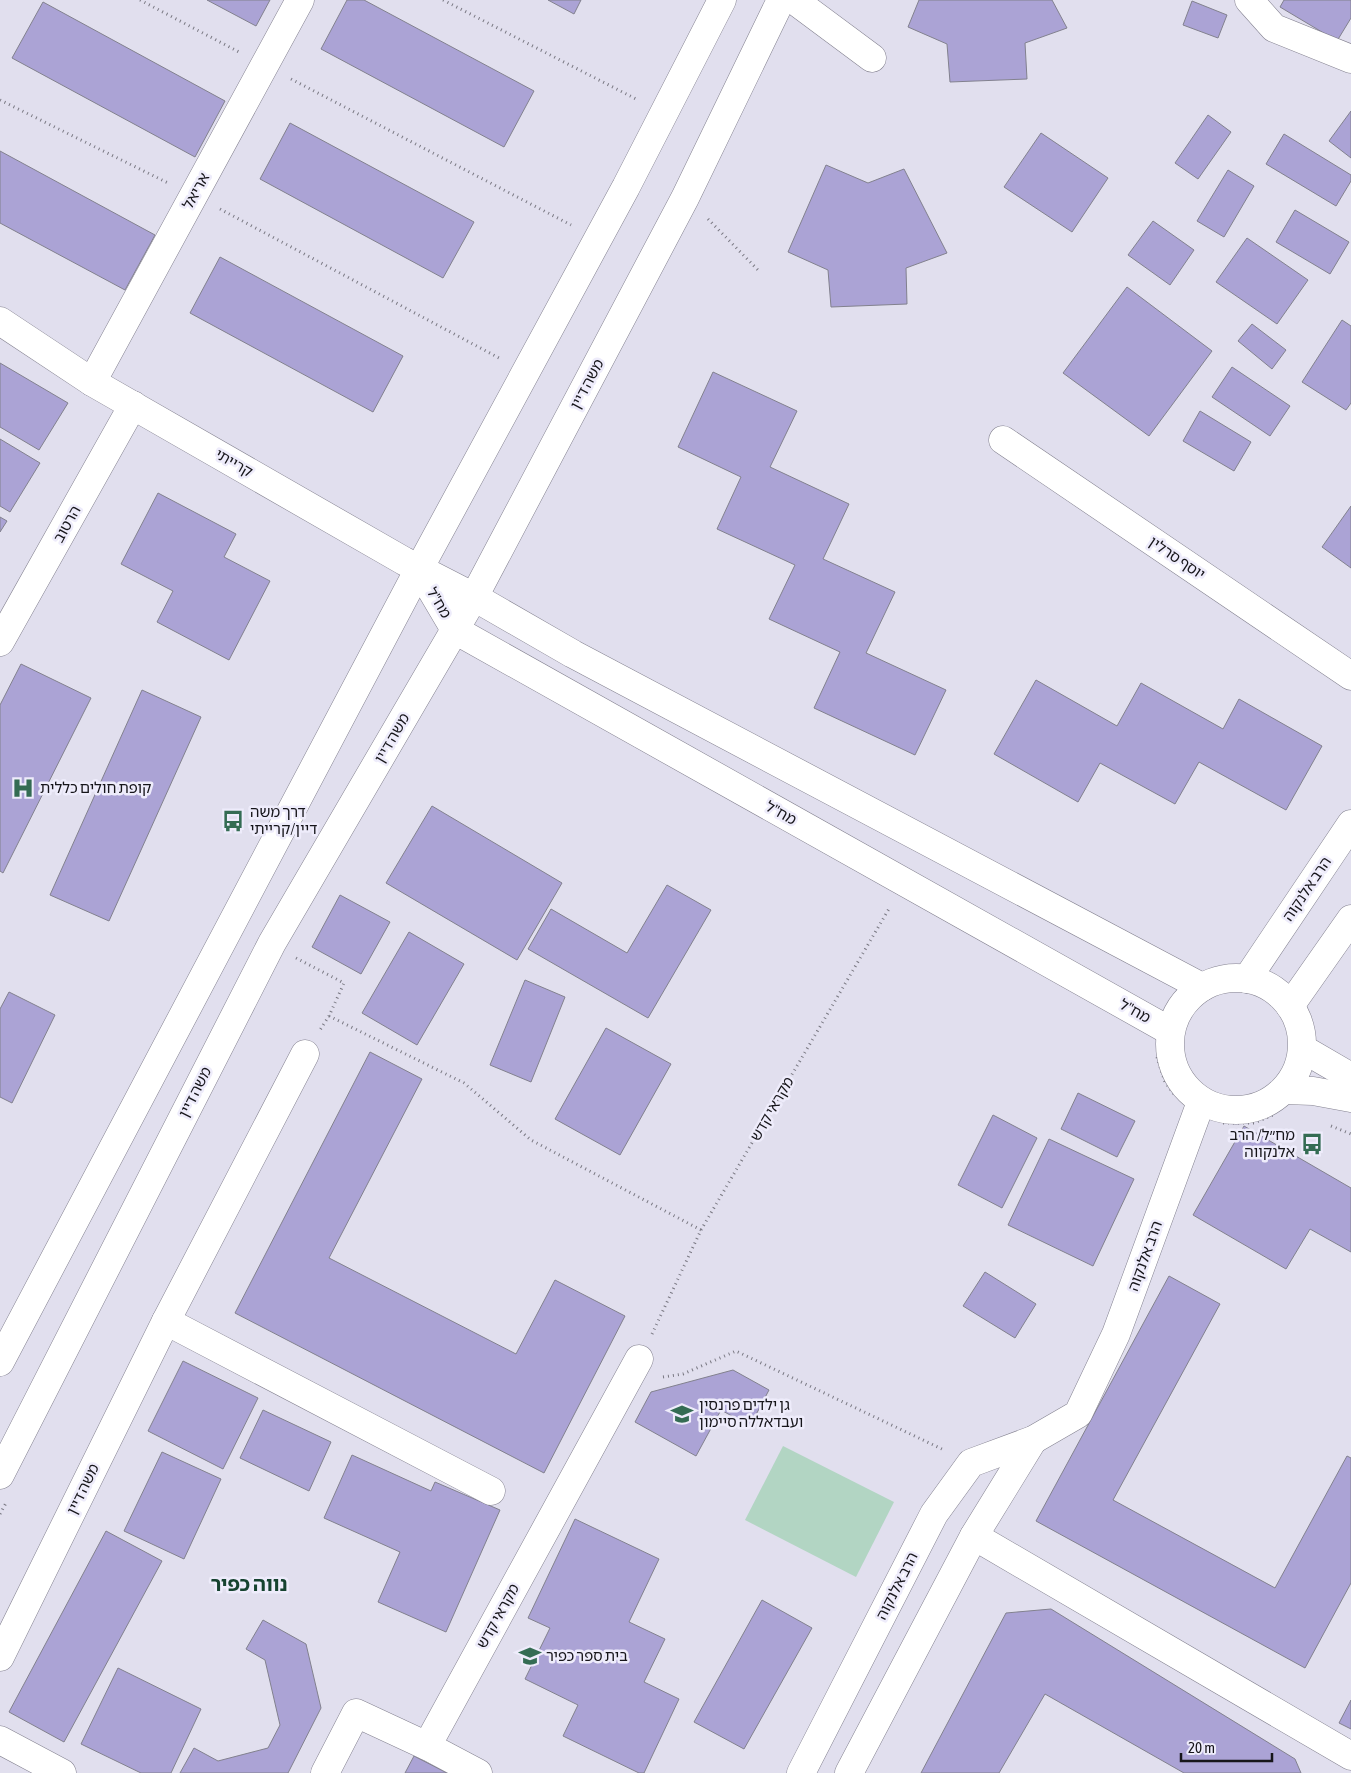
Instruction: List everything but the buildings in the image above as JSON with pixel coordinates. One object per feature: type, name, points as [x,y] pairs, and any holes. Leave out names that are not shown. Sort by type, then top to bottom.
[{"type":"street","name":"אריאל","points":[[92,382],[300,0]]},
{"type":"street","points":[[0,1362],[419,569],[626,187],[722,0]]},
{"type":"street","name":"משה דיין","points":[[0,1475],[272,943],[474,597],[685,198],[781,0]]},
{"type":"street","points":[[794,0],[872,58]]},
{"type":"street","points":[[1248,0],[1274,28],[1351,59]]},
{"type":"street","name":"קרייתי","points":[[0,321],[92,382],[419,569],[474,597]]},
{"type":"street","name":"הרטוב","points":[[0,642],[133,405]]},
{"type":"street","name":"יוסף סרלין","points":[[1003,440],[1351,676]]},
{"type":"street","name":"מח\"ל","points":[[419,569],[455,630],[1164,1028]]},
{"type":"street","points":[[474,597],[573,654],[1202,987]]},
{"type":"street","name":"הרב אלנקוה","points":[[1247,979],[1351,824]]},
{"type":"street","points":[[1290,1006],[1351,919]]},
{"type":"street","points":[[1292,1090],[1302,1049],[1300,1027],[1290,1006],[1279,993],[1264,984],[1247,979],[1216,981],[1202,987],[1187,998],[1164,1028],[1171,1063],[1198,1108],[1245,1111],[1267,1104],[1292,1090],[1351,1098]]},
{"type":"street","points":[[1302,1049],[1351,1077]]},
{"type":"street","name":"משה דיין","points":[[0,1657],[166,1322],[305,1054]]},
{"type":"street","name":"הרב אלנקוה","points":[[801,1773],[934,1514],[971,1463],[1033,1440],[1078,1414],[1116,1334],[1198,1108]]},
{"type":"street","points":[[166,1322],[491,1491]]},
{"type":"street","name":"מקראי קדש","points":[[427,1746],[644,1350]]},
{"type":"street","name":"הרב אלנקוה","points":[[849,1773],[974,1536],[1033,1440]]},
{"type":"street","points":[[974,1536],[1351,1756]]},
{"type":"street","points":[[325,1773],[356,1713],[427,1746],[478,1773]]},
{"type":"street","points":[[0,1740],[62,1773]]},
{"type":"path","points":[[140,0],[579,230]]},
{"type":"path","points":[[443,0],[645,103]]},
{"type":"path","points":[[0,100],[194,196],[508,363]]},
{"type":"path","points":[[724,236],[758,270]]},
{"type":"path","name":"מקראי קדש","points":[[644,1350],[701,1230],[904,883]]},
{"type":"path","points":[[272,943],[344,984],[329,1016],[305,1054]]},
{"type":"path","points":[[329,1016],[464,1083],[531,1140],[701,1230]]},
{"type":"path","points":[[1164,1028],[1156,1039],[1157,1062],[1165,1082],[1178,1100],[1198,1108],[1216,1122],[1254,1123],[1269,1117],[1291,1103],[1292,1090]]},
{"type":"path","points":[[644,1350],[659,1377],[682,1374],[736,1351],[971,1463]]},
{"type":"green space","points":[[783,1446],[894,1502],[856,1577],[745,1520]]},
{"type":"place","name":"קופת חולים כללית","points":[[23,788]]},
{"type":"place","name":"דרך משה דיין/קרייתי","points":[[233,821]]},
{"type":"place","name":"מח״ל/ הרב אלנקווה","points":[[1312,1144]]},
{"type":"place","name":"גן ילדים פרנסין ועבדאללה סיימון","points":[[682,1414]]},
{"type":"place","name":"בית ספר כפיר","points":[[530,1656]]},
{"type":"district","name":"נווה כפיר","points":[[249,1584]]}]
